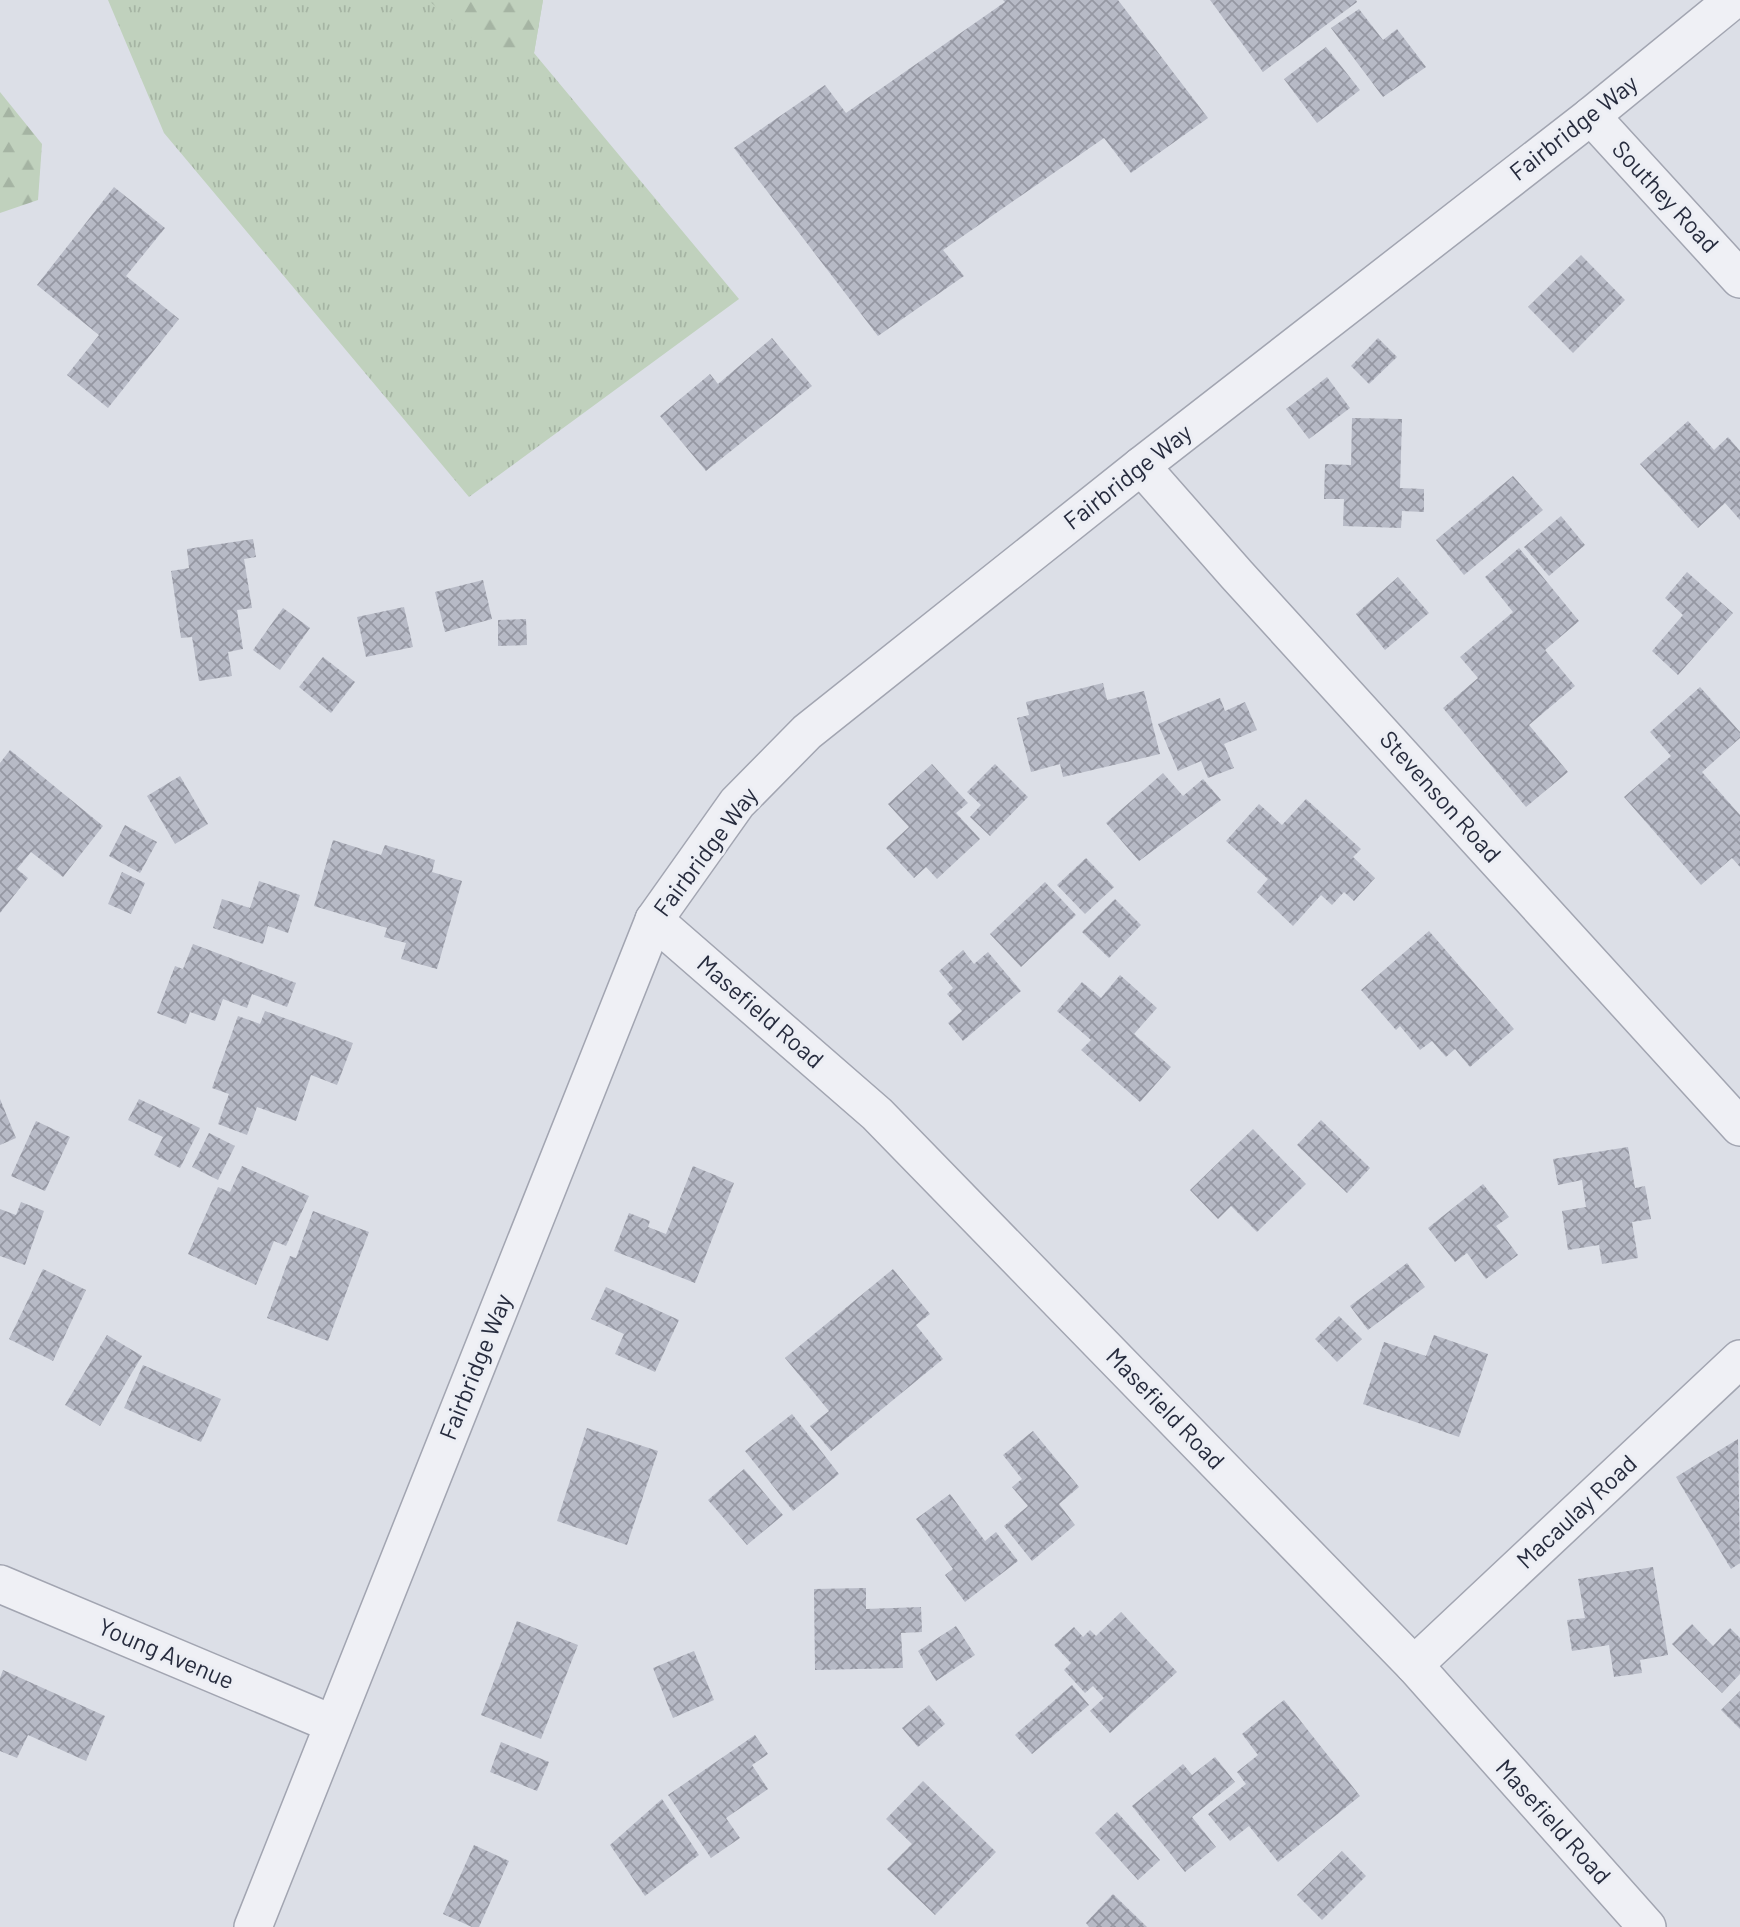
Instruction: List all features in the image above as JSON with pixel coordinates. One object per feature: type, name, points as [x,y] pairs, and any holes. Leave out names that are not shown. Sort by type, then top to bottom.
[{"type":"street","name":"Fairbridge Way","points":[[253,1927],[654,920],[737,803],[807,732],[1141,466],[1591,116],[1733,0]]},
{"type":"street","name":"Southey Road","points":[[1591,116],[1740,279]]},
{"type":"street","name":"Stevenson Road","points":[[1141,466],[1740,1127]]},
{"type":"street","name":"Masefield Road","points":[[654,920],[877,1114],[1414,1665],[1647,1927]]},
{"type":"street","name":"Macaulay Road","points":[[1414,1665],[1740,1359]]},
{"type":"street","name":"Young Avenue","points":[[0,1584],[333,1724]]},
{"type":"green space","points":[[108,0],[543,0],[534,53],[739,299],[469,497],[164,133]]},
{"type":"green space","points":[[428,0],[543,0],[534,53],[496,58]]},
{"type":"green space","points":[[0,92],[42,144],[38,200],[0,213]]},
{"type":"building","points":[[1003,0],[1118,0],[1208,118],[1131,173],[1104,138],[943,250],[964,276],[878,336],[734,148],[825,85],[846,113],[1005,2]]},
{"type":"building","points":[[1210,0],[1356,0],[1357,2],[1263,72]]},
{"type":"building","points":[[1359,9],[1383,40],[1397,29],[1426,67],[1383,97],[1331,28]]},
{"type":"building","points":[[1326,47],[1360,90],[1317,123],[1284,79]]},
{"type":"building","points":[[114,187],[165,228],[126,276],[179,319],[108,408],[67,375],[99,335],[37,285]]},
{"type":"building","points":[[1581,255],[1625,300],[1573,353],[1528,307]]},
{"type":"building","points":[[772,338],[812,386],[706,471],[660,416],[710,374],[718,384]]},
{"type":"building","points":[[1378,338],[1397,357],[1369,384],[1351,366]]},
{"type":"building","points":[[1327,377],[1350,408],[1309,439],[1286,409]]},
{"type":"building","points":[[1352,418],[1402,419],[1400,488],[1424,489],[1424,512],[1402,511],[1401,528],[1343,526],[1344,499],[1324,499],[1325,464],[1351,465]]},
{"type":"building","points":[[1688,421],[1714,450],[1728,437],[1740,451],[1740,520],[1725,503],[1698,528],[1640,464]]},
{"type":"building","points":[[1513,476],[1543,510],[1464,575],[1436,540]]},
{"type":"building","points":[[1561,516],[1585,545],[1549,576],[1524,547]]},
{"type":"building","points":[[253,539],[256,557],[244,559],[252,608],[237,610],[243,649],[228,652],[232,676],[199,681],[192,637],[181,638],[171,571],[189,568],[187,549]]},
{"type":"building","points":[[1519,548],[1579,621],[1545,650],[1575,686],[1529,725],[1568,772],[1526,807],[1443,708],[1478,678],[1460,657],[1513,612],[1485,577]]},
{"type":"building","points":[[1687,572],[1733,613],[1678,675],[1652,651],[1683,615],[1665,598]]},
{"type":"building","points":[[1398,577],[1429,613],[1385,650],[1356,614]]},
{"type":"building","points":[[483,580],[492,619],[445,632],[435,592]]},
{"type":"building","points":[[404,607],[413,647],[366,657],[357,617]]},
{"type":"building","points":[[283,608],[310,628],[280,670],[253,650]]},
{"type":"building","points":[[526,619],[527,645],[498,646],[498,620]]},
{"type":"building","points":[[323,657],[355,682],[331,713],[299,687]]},
{"type":"building","points":[[1103,683],[1107,700],[1144,691],[1160,754],[1063,777],[1060,764],[1031,772],[1017,718],[1029,715],[1026,702]]},
{"type":"building","points":[[1700,687],[1740,732],[1740,738],[1702,772],[1740,815],[1740,867],[1732,858],[1701,885],[1624,797],[1671,756],[1650,732]]},
{"type":"building","points":[[1220,698],[1225,711],[1245,702],[1257,730],[1224,744],[1234,768],[1208,778],[1201,761],[1178,771],[1158,724]]},
{"type":"building","points":[[10,750],[103,826],[63,877],[31,852],[17,869],[28,878],[0,913],[0,763]]},
{"type":"building","points":[[932,764],[968,803],[956,813],[980,839],[937,879],[926,867],[914,878],[886,848],[909,827],[888,804]]},
{"type":"building","points":[[995,764],[1028,797],[990,836],[970,817],[981,805],[967,792]]},
{"type":"building","points":[[1163,773],[1183,796],[1203,779],[1221,800],[1139,861],[1106,823]]},
{"type":"building","points":[[180,776],[208,824],[175,844],[147,796]]},
{"type":"building","points":[[1306,799],[1361,849],[1353,857],[1375,878],[1354,901],[1344,892],[1332,905],[1321,895],[1293,926],[1257,892],[1268,879],[1226,841],[1259,804],[1282,825]]},
{"type":"building","points":[[125,825],[157,842],[140,873],[109,856]]},
{"type":"building","points":[[333,840],[381,855],[385,845],[435,860],[432,872],[462,881],[437,969],[401,959],[406,943],[384,937],[387,928],[314,906]]},
{"type":"building","points":[[1086,858],[1114,887],[1085,914],[1057,885]]},
{"type":"building","points":[[122,872],[145,883],[131,914],[108,904]]},
{"type":"building","points":[[259,881],[300,895],[288,933],[268,926],[263,944],[213,928],[222,899],[250,908]]},
{"type":"building","points":[[1045,882],[1076,915],[1021,967],[990,934]]},
{"type":"building","points":[[1115,899],[1141,925],[1109,958],[1082,932]]},
{"type":"building","points":[[1429,931],[1514,1029],[1470,1067],[1455,1049],[1446,1057],[1432,1041],[1420,1050],[1400,1026],[1396,1030],[1361,990]]},
{"type":"building","points":[[193,944],[296,983],[287,1007],[252,994],[247,1008],[223,999],[215,1021],[190,1012],[186,1024],[157,1013],[175,966],[183,969]]},
{"type":"building","points":[[963,950],[974,964],[988,952],[1021,991],[963,1041],[948,1023],[962,1011],[947,994],[953,988],[939,971]]},
{"type":"building","points":[[1120,975],[1157,1008],[1134,1034],[1171,1067],[1140,1102],[1081,1050],[1091,1040],[1057,1011],[1082,982],[1101,998]]},
{"type":"building","points":[[265,1011],[353,1043],[337,1085],[311,1075],[296,1121],[257,1107],[247,1135],[218,1124],[229,1094],[212,1088],[238,1016],[260,1024]]},
{"type":"building","points":[[0,1099],[16,1138],[0,1145]]},
{"type":"building","points":[[139,1099],[200,1128],[180,1168],[154,1155],[163,1137],[128,1120]]},
{"type":"building","points":[[1321,1120],[1370,1168],[1347,1193],[1297,1145]]},
{"type":"building","points":[[36,1121],[70,1137],[45,1191],[11,1176]]},
{"type":"building","points":[[1253,1129],[1306,1184],[1257,1232],[1231,1206],[1218,1219],[1190,1190]]},
{"type":"building","points":[[209,1133],[235,1146],[218,1180],[192,1167]]},
{"type":"building","points":[[1628,1147],[1635,1188],[1645,1186],[1651,1219],[1632,1222],[1638,1258],[1602,1264],[1599,1245],[1568,1250],[1562,1211],[1586,1207],[1582,1180],[1558,1185],[1553,1159]]},
{"type":"building","points":[[242,1166],[309,1196],[286,1246],[274,1241],[256,1285],[188,1254],[218,1187],[230,1192]]},
{"type":"building","points":[[693,1166],[734,1183],[695,1283],[614,1251],[629,1213],[650,1221],[648,1227],[666,1234]]},
{"type":"building","points":[[1483,1184],[1509,1217],[1496,1226],[1518,1255],[1486,1279],[1467,1253],[1455,1262],[1428,1228]]},
{"type":"building","points":[[21,1202],[44,1211],[25,1265],[0,1256],[0,1209],[16,1215]]},
{"type":"building","points":[[313,1211],[369,1232],[328,1341],[267,1318],[290,1256],[296,1258]]},
{"type":"building","points":[[1407,1263],[1425,1287],[1368,1330],[1350,1306]]},
{"type":"building","points":[[43,1269],[86,1290],[53,1361],[9,1339]]},
{"type":"building","points":[[893,1269],[930,1314],[916,1325],[943,1359],[831,1451],[810,1426],[829,1411],[785,1358]]},
{"type":"building","points":[[606,1287],[679,1320],[655,1372],[615,1354],[624,1334],[591,1319]]},
{"type":"building","points":[[1339,1316],[1362,1339],[1337,1362],[1315,1339]]},
{"type":"building","points":[[107,1335],[142,1356],[100,1426],[65,1405]]},
{"type":"building","points":[[1434,1335],[1488,1354],[1459,1437],[1363,1404],[1384,1342],[1426,1356]]},
{"type":"building","points":[[143,1365],[221,1399],[201,1442],[124,1408]]},
{"type":"building","points":[[792,1414],[839,1474],[793,1511],[745,1451]]},
{"type":"building","points":[[587,1428],[658,1451],[627,1545],[557,1521]]},
{"type":"building","points":[[1033,1431],[1079,1487],[1059,1504],[1075,1525],[1032,1561],[1004,1526],[1028,1506],[1012,1487],[1022,1479],[1003,1455]]},
{"type":"building","points":[[1738,1439],[1740,1563],[1731,1569],[1676,1477]]},
{"type":"building","points":[[744,1469],[783,1515],[747,1545],[708,1500]]},
{"type":"building","points":[[950,1494],[985,1541],[996,1532],[1018,1561],[965,1602],[945,1575],[953,1569],[916,1519]]},
{"type":"building","points":[[1653,1567],[1668,1655],[1640,1660],[1642,1673],[1614,1677],[1609,1645],[1572,1651],[1567,1620],[1585,1618],[1578,1579]]},
{"type":"building","points":[[866,1588],[866,1609],[921,1607],[922,1632],[901,1633],[903,1668],[815,1670],[814,1589]]},
{"type":"building","points":[[1121,1612],[1177,1672],[1110,1733],[1090,1711],[1104,1698],[1093,1686],[1085,1693],[1064,1670],[1071,1663],[1054,1645],[1074,1627],[1083,1637],[1090,1630],[1096,1636]]},
{"type":"building","points":[[517,1621],[578,1645],[541,1739],[481,1715]]},
{"type":"building","points":[[1692,1624],[1713,1646],[1730,1628],[1740,1638],[1740,1674],[1722,1693],[1672,1644]]},
{"type":"building","points":[[956,1626],[975,1655],[936,1681],[918,1651]]},
{"type":"building","points":[[694,1651],[714,1700],[673,1718],[653,1668]]},
{"type":"building","points":[[3,1670],[105,1716],[86,1761],[28,1735],[17,1758],[0,1751],[0,1678]]},
{"type":"building","points":[[1072,1685],[1089,1705],[1032,1754],[1015,1735]]},
{"type":"building","points":[[1740,1691],[1740,1729],[1721,1710]]},
{"type":"building","points":[[1284,1700],[1360,1796],[1278,1862],[1249,1826],[1230,1841],[1208,1814],[1246,1784],[1237,1772],[1258,1755],[1242,1734]]},
{"type":"building","points":[[929,1705],[945,1724],[918,1747],[902,1728]]},
{"type":"building","points":[[755,1735],[768,1754],[752,1765],[768,1789],[726,1818],[740,1838],[711,1858],[668,1795]]},
{"type":"building","points":[[501,1742],[549,1762],[537,1791],[490,1772]]},
{"type":"building","points":[[1215,1757],[1235,1782],[1192,1817],[1216,1847],[1185,1872],[1132,1806],[1183,1764],[1192,1775]]},
{"type":"building","points":[[923,1781],[996,1852],[935,1915],[887,1869],[912,1844],[886,1819]]},
{"type":"building","points":[[662,1799],[699,1855],[645,1896],[610,1845]]},
{"type":"building","points":[[1117,1812],[1160,1860],[1138,1880],[1095,1833]]},
{"type":"building","points":[[474,1845],[509,1861],[479,1927],[472,1927],[443,1914]]},
{"type":"building","points":[[1342,1851],[1366,1876],[1322,1920],[1297,1895]]},
{"type":"building","points":[[1113,1894],[1147,1927],[1089,1927],[1086,1923]]}]
